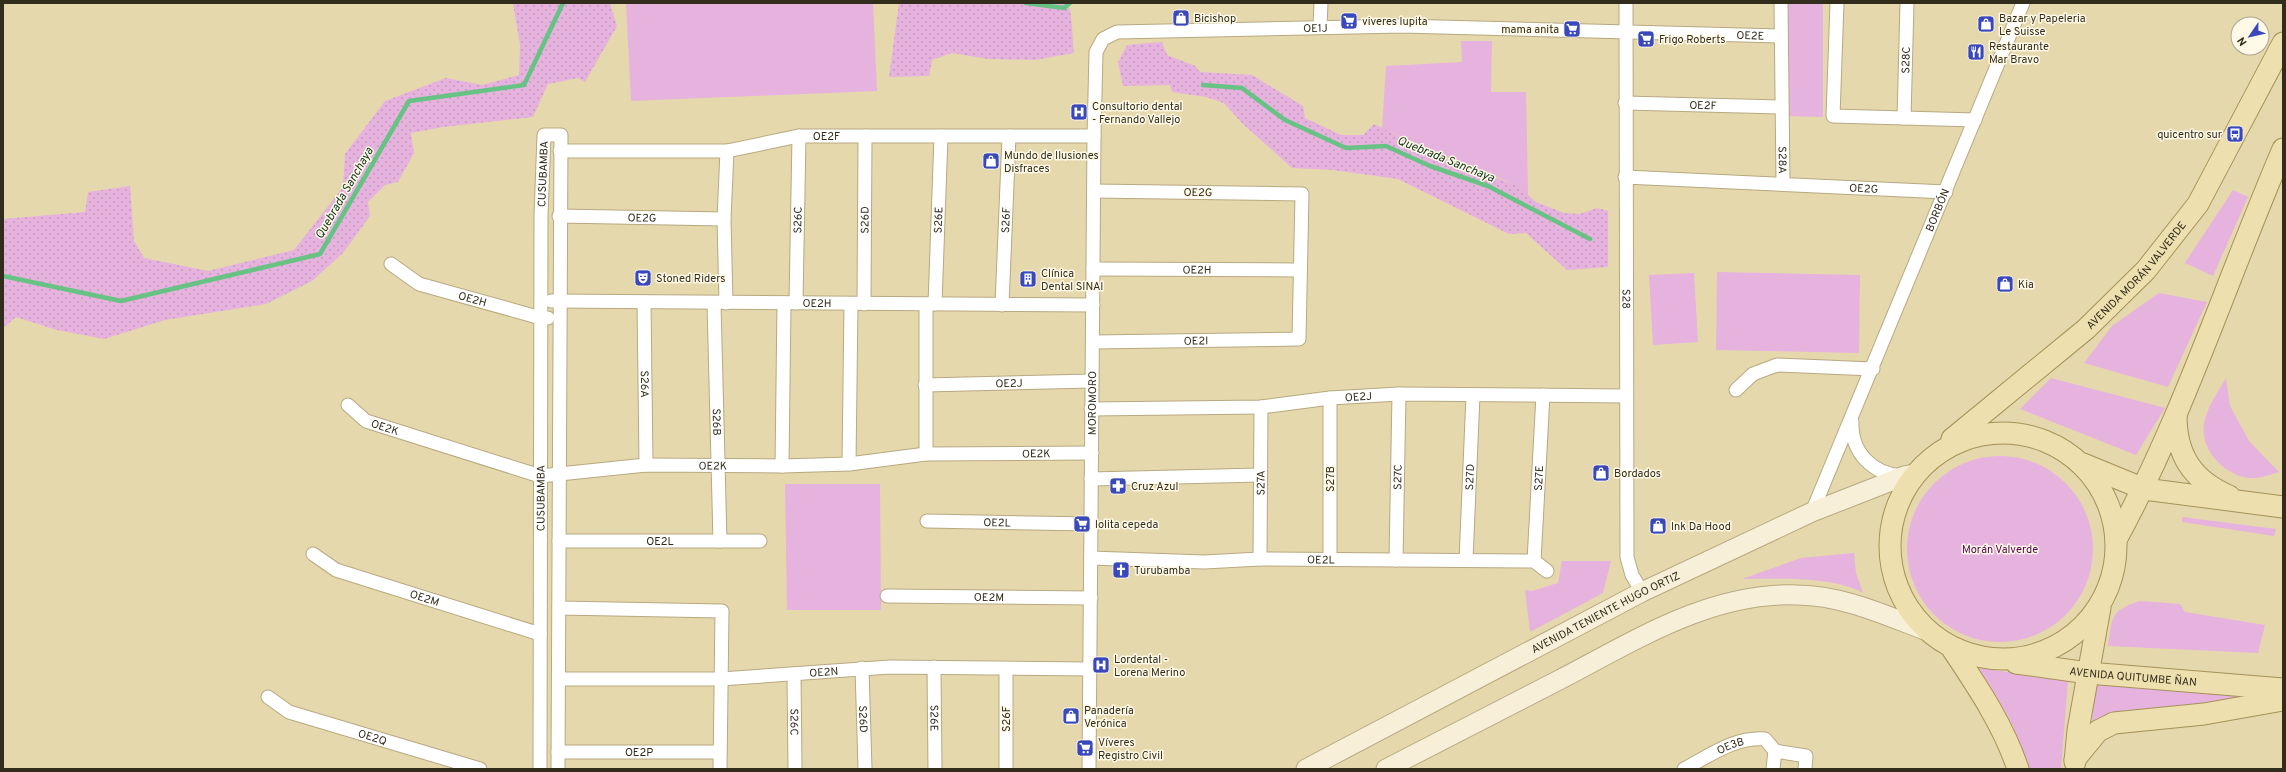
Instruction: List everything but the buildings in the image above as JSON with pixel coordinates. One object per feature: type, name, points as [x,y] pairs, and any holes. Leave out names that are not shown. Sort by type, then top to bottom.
[{"type":"main road","name":"AVENIDA MORÁN VALVERDE","points":[[1930,457],[2086,329],[2146,270],[2198,204],[2283,43]]},
{"type":"main road","points":[[2116,540],[2144,489],[2228,286],[2250,226],[2283,149]]},
{"type":"main road","points":[[2176,412],[2178,440],[2182,453],[2192,470],[2206,484],[2245,503]]},
{"type":"main road","points":[[1925,630],[1903,601],[1892,571],[1889,539],[1892,517],[1909,475],[1930,457],[1958,440],[1990,432],[2023,433],[2054,444],[2081,463],[2144,489],[2283,507]]},
{"type":"main road","points":[[2074,764],[2078,730],[2100,605],[2113,576],[2116,540],[2111,511],[2102,492],[2081,463]]},
{"type":"main road","name":"AVENIDA TENIENTE HUGO ORTIZ","points":[[1306,769],[1642,592],[1812,512],[1909,475]]},
{"type":"main road","points":[[1386,769],[1652,632],[1702,610],[1748,598],[1796,594],[1846,600],[1925,630],[1951,647],[1984,658],[2018,659],[2051,650],[2079,631],[2100,605]]},
{"type":"main road","points":[[1951,647],[1985,699],[2004,734],[2018,769]]},
{"type":"main road","name":"AVENIDA QUITUMBE ÑAN","points":[[1984,658],[2088,673],[2283,689]]},
{"type":"main road","points":[[2074,764],[2098,731],[2114,723],[2204,714],[2283,700]]},
{"type":"street","points":[[1320,26],[1321,3]]},
{"type":"street","name":"S28","points":[[1626,3],[1626,557],[1632,576],[1642,592]]},
{"type":"street","name":"S28A","points":[[1625,177],[1783,183],[1780,36],[1781,3]]},
{"type":"street","points":[[1837,3],[1833,116],[1975,120]]},
{"type":"street","name":"S28C","points":[[1904,118],[1907,3]]},
{"type":"street","name":"BORBÓN","points":[[1812,512],[1946,192],[2023,3]]},
{"type":"street","name":"OE1J","points":[[1103,39],[1117,32],[1320,26],[1402,26],[1625,33]]},
{"type":"street","name":"OE2E","points":[[1625,33],[1780,36]]},
{"type":"street","name":"MOROMORO","points":[[1089,769],[1094,136],[1096,52],[1103,39]]},
{"type":"street","name":"OE2F","points":[[1625,103],[1781,107]]},
{"type":"street","name":"CUSUBAMBA","points":[[540,769],[541,302],[544,135],[561,135],[559,216],[558,769]]},
{"type":"street","name":"OE2F","points":[[560,151],[727,151],[799,136],[1094,136]]},
{"type":"street","name":"S26C","points":[[782,466],[799,136]]},
{"type":"street","name":"S26D","points":[[850,464],[864,136]]},
{"type":"street","name":"S26E","points":[[926,454],[925,385],[941,136]]},
{"type":"street","name":"S26F","points":[[1002,305],[1009,136]]},
{"type":"street","name":"S26B","points":[[720,541],[717,464],[720,303],[727,151]]},
{"type":"street","name":"OE2G","points":[[1783,183],[1946,192]]},
{"type":"street","name":"OE2G","points":[[1094,191],[1302,194],[1300,270]]},
{"type":"street","name":"OE2G","points":[[559,216],[724,219]]},
{"type":"street","name":"OE2H","points":[[391,264],[419,284],[541,318],[560,318]]},
{"type":"street","name":"OE2H","points":[[1093,269],[1300,270]]},
{"type":"street","name":"OE2I","points":[[1093,342],[1300,339],[1300,270]]},
{"type":"street","name":"OE2H","points":[[541,302],[1093,306]]},
{"type":"street","name":"S26A","points":[[644,302],[646,465]]},
{"type":"street","points":[[1736,390],[1753,374],[1777,365],[1872,369]]},
{"type":"street","name":"OE2J","points":[[925,385],[1092,381]]},
{"type":"street","name":"OE2J","points":[[1091,409],[1261,407],[1330,398],[1399,394],[1625,396]]},
{"type":"street","name":"S27C","points":[[1396,560],[1399,394]]},
{"type":"street","name":"S27D","points":[[1466,560],[1473,395]]},
{"type":"street","name":"S27E","points":[[1534,561],[1543,395]]},
{"type":"street","name":"S27B","points":[[1330,398],[1330,559]]},
{"type":"street","name":"OE2K","points":[[348,405],[366,421],[540,476],[646,465],[717,464],[782,466],[850,464],[926,454],[1092,453]]},
{"type":"street","name":"S27A","points":[[1260,559],[1261,407]]},
{"type":"street","name":"BORBÓN","points":[[1852,418],[1854,441],[1865,461],[1883,472],[1909,475]]},
{"type":"street","points":[[1091,479],[1260,475]]},
{"type":"street","name":"OE2L","points":[[927,521],[1091,524]]},
{"type":"street","name":"OE2L","points":[[559,541],[760,541]]},
{"type":"street","name":"OE2M","points":[[313,554],[336,570],[540,634]]},
{"type":"street","name":"OE2L","points":[[1091,558],[1204,562],[1260,559],[1534,561]]},
{"type":"street","points":[[1534,561],[1547,571]]},
{"type":"street","name":"OE2M","points":[[887,596],[1091,598]]},
{"type":"street","points":[[559,608],[722,611],[720,769]]},
{"type":"street","name":"S26E","points":[[934,667],[935,769]]},
{"type":"street","name":"OE2N","points":[[559,679],[721,679],[862,668],[934,667],[1090,669]]},
{"type":"street","name":"S26D","points":[[862,668],[865,769]]},
{"type":"street","name":"S26F","points":[[1006,669],[1006,769]]},
{"type":"street","name":"S26C","points":[[794,674],[795,769]]},
{"type":"street","name":"OE2Q","points":[[268,697],[289,712],[480,769]]},
{"type":"street","name":"OE3B","points":[[1684,769],[1737,742],[1750,738],[1765,739],[1775,750]]},
{"type":"street","points":[[1773,769],[1775,750],[1806,756],[1805,769]]},
{"type":"street","name":"OE2P","points":[[558,752],[720,752]]},
{"type":"green space","points":[[513,3],[610,3],[617,26],[585,82],[578,78],[548,84],[533,117],[443,127],[411,133],[414,153],[398,182],[385,185],[368,202],[370,216],[343,253],[312,281],[266,304],[165,320],[104,339],[57,330],[16,317],[3,328],[3,219],[85,212],[88,192],[130,186],[134,241],[144,258],[208,271],[294,250],[343,187],[345,154],[385,101],[446,78],[482,85],[519,75],[520,45]]},
{"type":"green space","points":[[626,3],[873,3],[877,91],[631,101]]},
{"type":"green space","points":[[899,3],[1068,3],[1072,21],[1074,53],[1035,60],[988,59],[952,53],[932,60],[929,76],[889,77]]},
{"type":"green space","points":[[1785,3],[1823,3],[1823,117],[1786,116]]},
{"type":"green space","points":[[1461,41],[1492,41],[1491,92],[1526,92],[1528,195],[1517,185],[1465,165],[1382,128],[1386,66],[1462,62]]},
{"type":"green space","points":[[1162,42],[1167,55],[1195,66],[1200,72],[1252,75],[1303,106],[1305,118],[1341,135],[1363,135],[1374,124],[1461,166],[1517,185],[1536,202],[1564,213],[1580,214],[1597,208],[1608,211],[1608,267],[1567,270],[1526,233],[1509,234],[1398,179],[1333,170],[1292,168],[1242,123],[1224,103],[1206,97],[1172,92],[1170,85],[1123,86],[1118,62],[1127,45]]},
{"type":"green space","points":[[2233,190],[2248,197],[2213,276],[2185,263]]},
{"type":"green space","points":[[1717,272],[1860,275],[1859,353],[1716,350]]},
{"type":"green space","points":[[1694,273],[1698,342],[1653,345],[1649,275]]},
{"type":"green space","points":[[2159,293],[2207,302],[2168,387],[2084,363],[2112,326]]},
{"type":"green space","points":[[2051,378],[2165,408],[2136,455],[2020,409]]},
{"type":"green space","points":[[2226,378],[2230,406],[2249,441],[2279,472],[2257,478],[2239,476],[2230,471],[2214,458],[2205,440],[2205,419],[2211,403]]},
{"type":"green space","name":"Morán Valverde","points":[[2000,456],[2018,458],[2036,463],[2052,472],[2066,483],[2077,497],[2086,513],[2091,531],[2093,549],[2091,567],[2086,585],[2077,601],[2066,615],[2052,626],[2036,635],[2018,640],[2000,642],[1982,640],[1964,635],[1948,626],[1934,615],[1923,601],[1914,585],[1909,567],[1907,549],[1909,531],[1914,513],[1923,497],[1934,483],[1948,472],[1964,463],[1982,458]]},
{"type":"green space","points":[[785,484],[880,484],[881,610],[787,610]]},
{"type":"green space","points":[[2182,517],[2276,529],[2274,536],[2182,522]]},
{"type":"green space","points":[[1854,553],[1856,573],[1863,593],[1851,588],[1820,581],[1742,579],[1801,558]]},
{"type":"green space","points":[[1562,561],[1611,561],[1603,593],[1530,632],[1525,590],[1532,591],[1558,583]]},
{"type":"green space","points":[[2140,601],[2180,604],[2185,612],[2265,625],[2258,653],[2108,646],[2114,616],[2123,608]]},
{"type":"green space","points":[[1978,668],[2068,680],[2061,769],[2029,769],[2020,742],[2008,716]]},
{"type":"green space","points":[[2096,683],[2267,696],[2092,721]]},
{"type":"waterway","name":"Quebrada Sanchaya","points":[[3,276],[121,301],[320,254],[409,101],[524,85],[563,3]]},
{"type":"waterway","name":"Quebrada Sanchaya","points":[[1026,3],[1064,8],[1070,3]]},
{"type":"waterway","name":"Quebrada Sanchaya","points":[[1203,85],[1242,88],[1285,120],[1346,148],[1386,146],[1430,166],[1488,186],[1590,239]]},
{"type":"place","name":"Bicishop","points":[[1181,18]]},
{"type":"place","name":"viveres lupita","points":[[1349,21]]},
{"type":"place","name":"Bazar y Papeleria Le Suisse","points":[[1986,24]]},
{"type":"place","name":"mama anita","points":[[1572,29]]},
{"type":"place","name":"Frigo Roberts","points":[[1646,39]]},
{"type":"place","name":"Restaurante Mar Bravo","points":[[1976,52]]},
{"type":"place","name":"Consultorio dental - Fernando Vallejo","points":[[1079,112]]},
{"type":"place","name":"quicentro sur","points":[[2235,134]]},
{"type":"place","name":"Mundo de Ilusiones Disfraces","points":[[991,161]]},
{"type":"place","name":"Stoned Riders","points":[[643,278]]},
{"type":"place","name":"Clínica Dental SINAI","points":[[1028,279]]},
{"type":"place","name":"Kia","points":[[2005,284]]},
{"type":"place","name":"Bordados","points":[[1601,473]]},
{"type":"place","name":"Cruz Azul","points":[[1118,486]]},
{"type":"place","name":"lolita cepeda","points":[[1082,524]]},
{"type":"place","name":"Ink Da Hood","points":[[1658,526]]},
{"type":"place","name":"Turubamba","points":[[1121,570]]},
{"type":"place","name":"Lordental - Lorena Merino","points":[[1101,665]]},
{"type":"place","name":"Panadería Verónica","points":[[1071,716]]},
{"type":"place","name":"Víveres Registro Civil","points":[[1085,748]]}]
